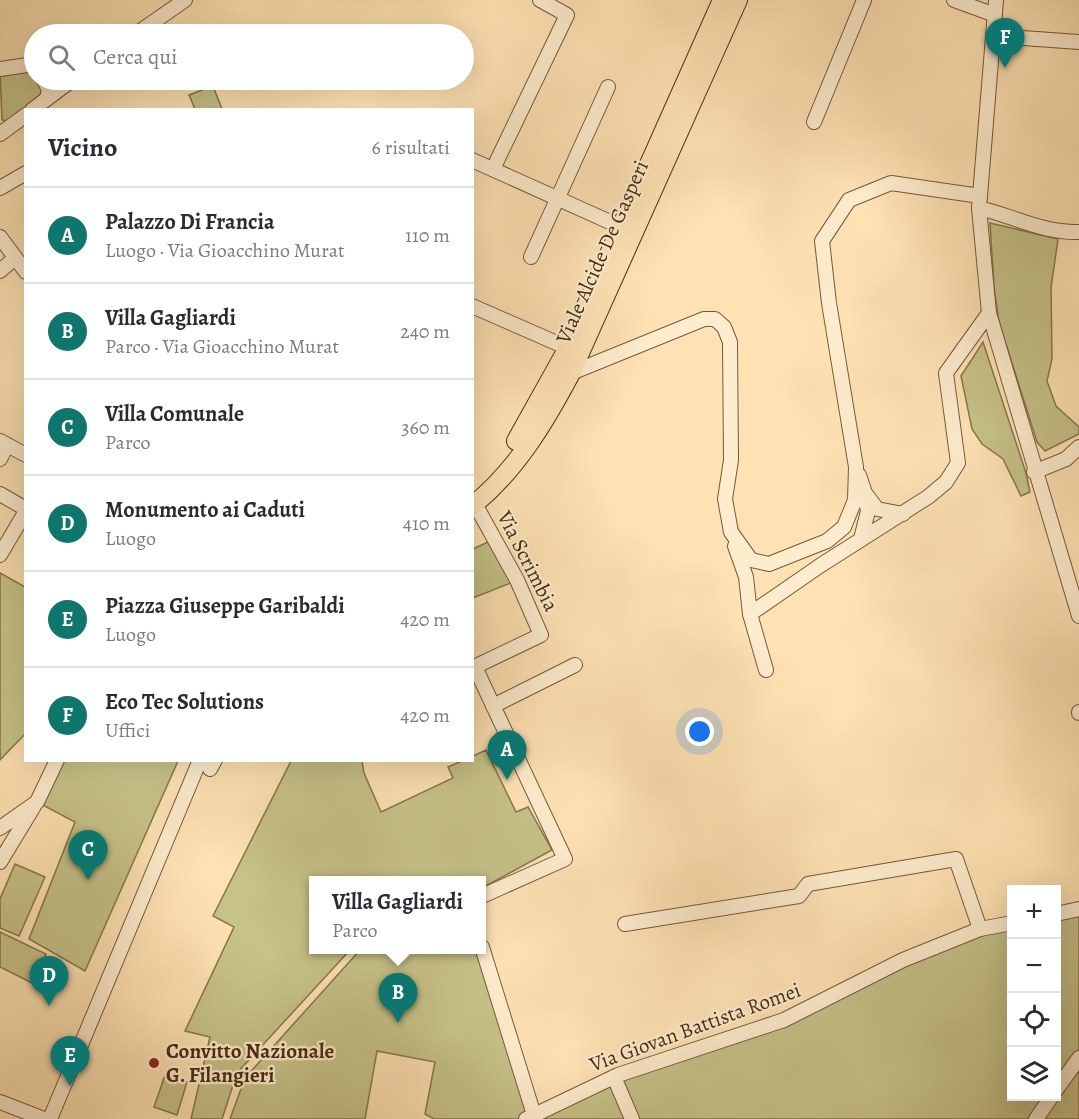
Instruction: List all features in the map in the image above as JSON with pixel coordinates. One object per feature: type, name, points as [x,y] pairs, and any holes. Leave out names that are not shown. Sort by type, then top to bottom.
[{"type":"main road","name":"Viale Alcide De Gasperi","points":[[474,500],[514,444],[546,392],[568,348],[722,0]]},
{"type":"main road","name":"Viale Alcide De Gasperi","points":[[474,500],[521,455],[550,414],[571,373],[738,0]]},
{"type":"street","points":[[150,24],[185,0]]},
{"type":"street","points":[[494,169],[567,15],[540,0]]},
{"type":"street","points":[[814,122],[864,0]]},
{"type":"street","points":[[954,0],[995,15]]},
{"type":"street","points":[[996,0],[980,202],[988,313],[1034,472],[1079,615]]},
{"type":"street","points":[[993,36],[1079,42]]},
{"type":"street","points":[[1,69],[24,67]]},
{"type":"street","points":[[531,257],[608,87]]},
{"type":"street","points":[[47,99],[49,90]]},
{"type":"street","points":[[35,108],[59,90]]},
{"type":"street","points":[[0,118],[24,116]]},
{"type":"street","points":[[0,134],[24,116]]},
{"type":"street","points":[[474,161],[621,227]]},
{"type":"street","points":[[0,188],[24,174]]},
{"type":"street","points":[[861,539],[868,511],[856,467],[829,303],[822,241],[849,200],[891,183],[980,202],[1026,224],[1063,232],[1079,232]]},
{"type":"street","points":[[0,237],[24,269]]},
{"type":"street","points":[[0,271],[15,258]]},
{"type":"street","points":[[474,307],[568,348]]},
{"type":"street","points":[[750,614],[861,539],[903,514],[946,482],[958,463],[946,373],[988,313]]},
{"type":"street","points":[[571,373],[704,319],[715,319],[724,327],[730,342],[731,460],[725,499],[730,532],[746,577],[750,614],[766,670]]},
{"type":"street","points":[[0,459],[4,443],[24,453]]},
{"type":"street","points":[[1034,472],[1066,459],[1079,447]]},
{"type":"street","points":[[730,532],[751,560],[769,564],[826,541],[844,527],[855,500],[856,467]]},
{"type":"street","points":[[0,494],[24,509]]},
{"type":"street","points":[[865,494],[877,509],[903,514]]},
{"type":"street","name":"Via Scrimbia","points":[[474,500],[512,570],[541,635],[474,671]]},
{"type":"street","points":[[0,555],[24,513]]},
{"type":"street","points":[[493,706],[575,665]]},
{"type":"street","points":[[474,671],[493,706],[565,860],[486,894]]},
{"type":"street","points":[[0,862],[37,801],[56,762]]},
{"type":"street","points":[[50,1119],[208,764]]},
{"type":"street","points":[[0,828],[37,801]]},
{"type":"street","points":[[625,924],[799,896],[808,884],[956,860],[980,929]]},
{"type":"street","points":[[1061,913],[1079,909]]},
{"type":"street","name":"Via Giovan Battista Romei","points":[[530,1117],[614,1077],[784,1020],[903,960],[980,929],[1007,924]]},
{"type":"street","points":[[484,954],[530,1117]]},
{"type":"street","points":[[1061,1083],[1079,1058]]},
{"type":"street","points":[[614,1077],[632,1119]]},
{"type":"street","points":[[1036,1119],[1049,1101]]},
{"type":"street","points":[[0,1102],[44,1119]]},
{"type":"shaded area","points":[[24,70],[24,90],[49,90],[30,108],[24,108],[24,114],[14,123],[2,120],[0,71]]},
{"type":"shaded area","points":[[202,90],[215,90],[222,108],[195,108],[189,95]]},
{"type":"shaded area","points":[[990,223],[1058,239],[1051,288],[1052,359],[1047,381],[1056,406],[1079,427],[1079,434],[1045,451],[1037,442],[999,322],[994,287]]},
{"type":"shaded area","points":[[983,342],[1026,473],[1030,492],[1021,496],[1003,459],[982,444],[972,429],[961,376]]},
{"type":"shaded area","points":[[490,541],[513,582],[474,598],[474,549]]},
{"type":"shaded area","points":[[0,573],[24,586],[24,735],[0,760]]},
{"type":"shaded area","points":[[486,750],[516,812],[528,807],[552,850],[486,886],[486,876],[309,876],[309,954],[346,954],[237,1073],[222,1119],[191,1119],[210,1037],[185,1031],[234,927],[213,916],[290,762],[362,762],[364,773],[381,812],[453,778],[448,767],[460,762],[474,762],[474,756]]},
{"type":"shaded area","points":[[57,762],[178,762],[85,971],[29,939],[75,822],[37,802]]},
{"type":"shaded area","points":[[15,864],[45,877],[19,936],[0,928],[0,899]]},
{"type":"shaded area","points":[[1079,909],[1079,1119],[540,1119],[614,1077],[784,1020],[903,960],[1007,924],[1007,1101],[1061,1101],[1061,913]]},
{"type":"shaded area","points":[[0,932],[46,954],[32,983],[0,967]]},
{"type":"shaded area","points":[[356,954],[480,954],[527,1111],[519,1119],[434,1119],[425,1114],[435,1062],[377,1051],[365,1119],[230,1119],[245,1078]]},
{"type":"shaded area","points":[[165,1075],[187,1082],[177,1115],[154,1107]]},
{"type":"place","name":"Eco Tec Solutions","points":[[1005,68]]},
{"type":"place","name":"Palazzo Di Francia","points":[[507,780]]},
{"type":"place","name":"Villa Comunale","points":[[88,880]]},
{"type":"place","name":"Monumento ai Caduti","points":[[49,1006]]},
{"type":"place","name":"Villa Gagliardi","points":[[398,1023]]},
{"type":"place","name":"Convitto Nazionale G. Filangieri","points":[[154,1063]]},
{"type":"place","name":"Piazza Giuseppe Garibaldi","points":[[70,1086]]}]
